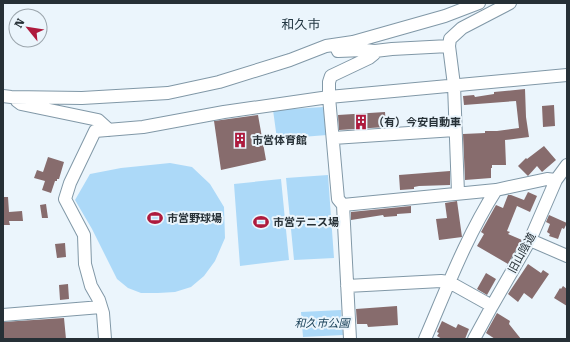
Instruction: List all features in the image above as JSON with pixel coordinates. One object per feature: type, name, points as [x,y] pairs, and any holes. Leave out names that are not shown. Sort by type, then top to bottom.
[{"type":"street","points":[[7,97],[82,98],[168,93],[219,82],[290,60],[326,46],[353,42],[445,16],[479,3]]},
{"type":"street","points":[[458,193],[454,85],[448,46],[450,39],[462,28],[510,3]]},
{"type":"street","points":[[334,45],[338,51],[375,51],[392,48],[448,46]]},
{"type":"street","points":[[350,339],[343,205],[338,199],[329,82],[331,76],[369,58],[375,51]]},
{"type":"street","points":[[105,339],[103,313],[91,286],[85,264],[84,235],[65,199],[70,183],[95,131],[143,127],[224,112],[329,97],[567,75]]},
{"type":"street","points":[[7,97],[21,104],[98,120],[109,130]]},
{"type":"street","points":[[333,138],[455,130]]},
{"type":"street","name":"旧山陰道","points":[[474,339],[530,240],[556,180],[567,165]]},
{"type":"street","points":[[343,205],[496,190],[547,179],[556,180]]},
{"type":"street","points":[[425,339],[464,247],[478,219],[496,190]]},
{"type":"street","points":[[530,240],[567,256]]},
{"type":"street","points":[[347,286],[441,281],[449,282],[492,306]]},
{"type":"street","points":[[3,314],[101,307]]},
{"type":"green space","points":[[324,107],[326,109],[327,135],[277,139],[273,110]]},
{"type":"green space","name":"市営野球場","points":[[170,163],[192,167],[210,184],[224,207],[225,238],[215,261],[204,276],[191,287],[175,292],[141,293],[128,288],[117,279],[92,229],[75,200],[90,174],[121,168]]},
{"type":"green space","name":"市営テニス場","points":[[328,175],[334,258],[294,260],[286,178]]},
{"type":"green space","name":"市営テニス場","points":[[281,179],[289,260],[240,266],[234,184]]},
{"type":"green space","name":"和久市公園","points":[[341,310],[343,335],[303,337],[301,312]]},
{"type":"building","points":[[525,89],[526,117],[529,137],[505,140],[506,165],[492,165],[491,178],[465,180],[463,134],[485,133],[485,131],[519,128],[516,101],[464,105],[463,96],[474,95],[475,97],[494,94],[494,92]]},
{"type":"building","points":[[554,105],[555,126],[543,127],[542,106]]},
{"type":"building","name":"（有）今安自動車","points":[[385,112],[386,127],[339,130],[338,115]]},
{"type":"building","name":"市営体育館","points":[[258,115],[266,160],[221,170],[214,121]]},
{"type":"building","points":[[544,146],[556,160],[542,172],[537,166],[528,176],[518,166],[526,158],[527,159]]},
{"type":"building","points":[[48,157],[64,162],[59,179],[55,181],[51,193],[42,190],[45,181],[34,178],[37,170],[43,172]]},
{"type":"building","points":[[450,171],[450,185],[419,186],[414,187],[414,189],[400,190],[399,175]]},
{"type":"building","points":[[528,192],[537,196],[530,212],[517,206],[507,231],[510,232],[508,234],[522,240],[508,264],[477,246],[484,234],[481,232],[496,205],[503,208],[508,195],[524,200]]},
{"type":"building","points":[[3,197],[8,197],[9,212],[22,211],[23,221],[9,221],[10,225],[3,225]]},
{"type":"building","points":[[457,201],[462,237],[439,240],[436,219],[447,218],[445,203]]},
{"type":"building","points":[[46,204],[48,218],[42,218],[40,205]]},
{"type":"building","points":[[411,206],[411,213],[397,214],[397,216],[384,217],[383,215],[351,220],[351,212]]},
{"type":"building","points":[[549,215],[567,223],[564,229],[562,228],[558,239],[549,236],[550,234],[547,232],[550,224],[546,222]]},
{"type":"building","points":[[65,243],[66,257],[57,258],[55,244]]},
{"type":"building","points":[[528,264],[541,273],[543,270],[549,274],[532,299],[524,293],[518,302],[508,294]]},
{"type":"building","points":[[486,273],[496,279],[487,295],[477,289]]},
{"type":"building","points":[[68,284],[69,299],[60,300],[59,285]]},
{"type":"building","points":[[563,286],[567,289],[567,306],[554,298]]},
{"type":"building","points":[[397,306],[398,325],[368,327],[367,324],[357,324],[356,309]]},
{"type":"building","points":[[497,313],[510,321],[509,324],[521,339],[495,339],[486,333]]},
{"type":"building","points":[[64,318],[66,339],[3,339],[3,322]]},
{"type":"building","points":[[442,321],[456,328],[458,324],[469,329],[465,339],[442,339],[437,336],[439,333],[437,332]]},
{"type":"place","name":"（有）今安自動車","points":[[361,122]]},
{"type":"place","name":"市営体育館","points":[[240,140]]},
{"type":"place","name":"市営野球場","points":[[155,218]]},
{"type":"place","name":"市営テニス場","points":[[261,222]]},
{"type":"district","name":"和久市","points":[[301,24]]}]
